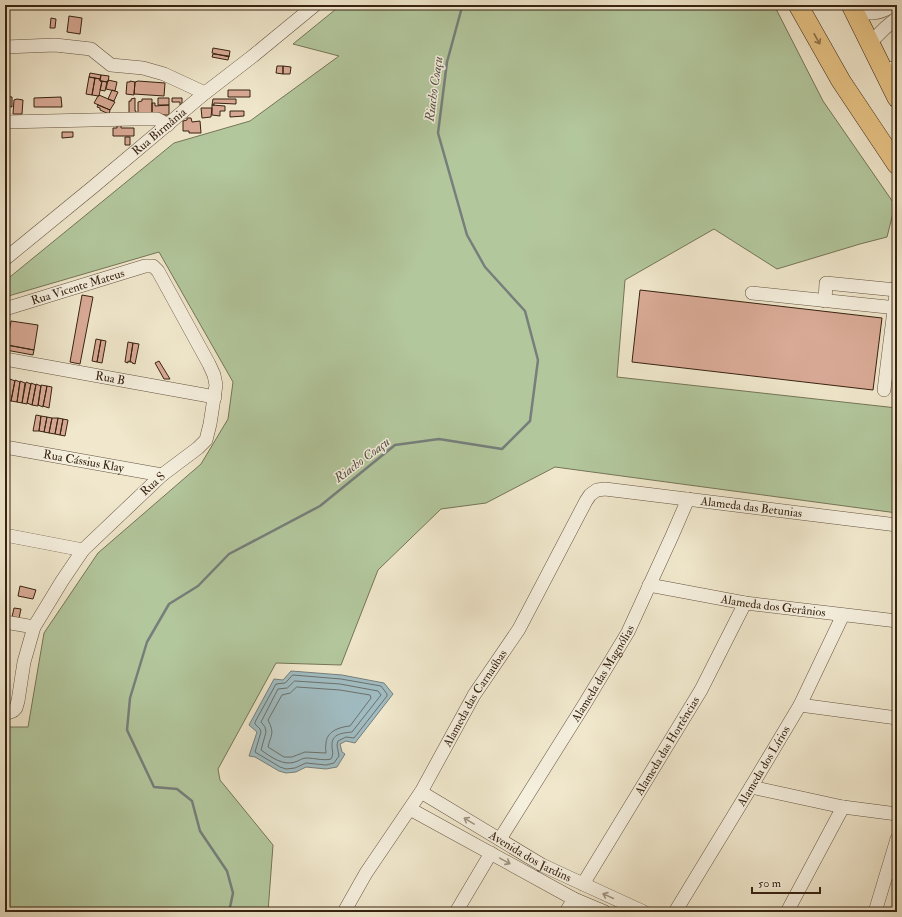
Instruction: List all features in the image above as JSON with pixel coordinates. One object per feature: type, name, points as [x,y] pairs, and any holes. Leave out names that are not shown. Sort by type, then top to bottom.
[{"type":"highway","points":[[798,5],[841,81],[897,165]]},
{"type":"highway","points":[[853,8],[870,43],[893,68],[897,98]]},
{"type":"street","name":"Rua Birmânia","points":[[5,259],[205,93],[315,5]]},
{"type":"street","points":[[853,8],[866,13],[876,13],[893,5]]},
{"type":"street","points":[[870,43],[897,18]]},
{"type":"street","points":[[5,47],[55,45],[91,49],[111,65],[143,68],[164,74],[205,93]]},
{"type":"street","points":[[5,122],[157,119],[168,125]]},
{"type":"street","name":"Rua Vicente Mateus","points":[[5,309],[145,266],[150,266]]},
{"type":"street","name":"Rua S","points":[[5,714],[16,708],[24,662],[34,627],[83,550],[162,475],[198,448],[206,440],[215,397],[216,385],[214,375],[158,271],[150,266]]},
{"type":"street","points":[[825,301],[826,284],[897,288],[896,308],[884,390]]},
{"type":"street","points":[[752,293],[896,308]]},
{"type":"street","name":"Rua B","points":[[5,359],[215,397]]},
{"type":"street","name":"Rua Cássius Klay","points":[[5,447],[162,475]]},
{"type":"street","name":"Alameda das Betunias","points":[[605,489],[897,525]]},
{"type":"street","name":"Alameda das Carnaúbas","points":[[344,912],[366,873],[421,792],[474,695],[519,629],[586,501],[590,495],[597,490],[605,489]]},
{"type":"street","name":"Alameda das Magnólias","points":[[500,839],[624,639],[688,499]]},
{"type":"street","points":[[5,535],[83,550]]},
{"type":"street","name":"Alameda dos Gerânios","points":[[650,585],[745,603],[897,621]]},
{"type":"street","name":"Alameda das Hortências","points":[[582,884],[701,690],[745,603]]},
{"type":"street","name":"Alameda dos Lírios","points":[[675,912],[800,705],[844,615]]},
{"type":"street","points":[[5,622],[34,627]]},
{"type":"street","points":[[800,705],[897,718]]},
{"type":"street","points":[[751,787],[843,807],[897,814]]},
{"type":"street","name":"Avenida dos Jardins","points":[[421,792],[542,865],[582,884],[623,908],[644,912]]},
{"type":"street","points":[[787,912],[843,807]]},
{"type":"street","name":"Avenida dos Jardins","points":[[410,809],[574,899],[605,912]]},
{"type":"street","points":[[875,912],[897,839]]},
{"type":"street","points":[[456,912],[491,853]]},
{"type":"street","points":[[535,877],[542,865]]},
{"type":"street","points":[[566,912],[574,899]]},
{"type":"green space","points":[[341,5],[774,5],[823,101],[895,205],[887,237],[777,269],[714,229],[625,280],[617,377],[897,408],[897,513],[555,467],[486,503],[441,509],[378,570],[341,665],[276,663],[218,769],[220,780],[273,845],[268,912],[5,912],[5,727],[28,727],[44,633],[98,553],[201,464],[228,419],[233,382],[159,252],[5,297],[5,281],[174,143],[250,121],[339,56],[293,44]]},
{"type":"water","points":[[291,671],[342,675],[384,683],[393,694],[355,743],[346,741],[340,744],[342,752],[345,754],[337,767],[326,769],[306,767],[296,772],[286,773],[279,771],[255,757],[249,756],[257,732],[249,725],[274,679],[283,680]]},
{"type":"building","points":[[69,16],[82,18],[80,34],[67,32]]},
{"type":"building","points":[[51,18],[56,19],[55,28],[50,28]]},
{"type":"building","points":[[213,48],[230,51],[229,57],[212,53]]},
{"type":"building","points":[[213,54],[229,56],[228,60],[212,57]]},
{"type":"building","points":[[277,66],[283,66],[283,74],[276,73]]},
{"type":"building","points":[[283,66],[291,67],[290,74],[283,74]]},
{"type":"building","points":[[90,73],[101,75],[100,79],[89,77]]},
{"type":"building","points":[[101,75],[109,76],[108,82],[100,81]]},
{"type":"building","points":[[89,77],[95,78],[92,95],[86,94]]},
{"type":"building","points":[[95,78],[102,81],[99,96],[92,95]]},
{"type":"building","points":[[108,80],[117,82],[115,91],[106,89]]},
{"type":"building","points":[[102,81],[107,82],[105,91],[100,90]]},
{"type":"building","points":[[127,82],[135,82],[134,95],[126,94]]},
{"type":"building","points":[[135,82],[165,83],[164,96],[134,94]]},
{"type":"building","points":[[112,90],[118,92],[114,101],[108,99]]},
{"type":"building","points":[[228,90],[250,90],[250,97],[228,97]]},
{"type":"building","points":[[99,95],[115,102],[110,110],[94,103]]},
{"type":"building","points":[[5,96],[12,97],[12,107],[7,106],[7,99],[5,99]]},
{"type":"building","points":[[61,97],[62,107],[34,107],[34,98]]},
{"type":"building","points":[[135,98],[136,115],[129,115],[129,101]]},
{"type":"building","points":[[158,98],[169,98],[169,105],[158,105]]},
{"type":"building","points":[[172,98],[182,98],[182,104],[180,105],[180,102],[172,102]]},
{"type":"building","points":[[142,99],[152,99],[152,113],[138,113],[138,102],[142,101]]},
{"type":"building","points":[[213,99],[236,99],[236,104],[214,103],[214,105],[212,105]]},
{"type":"building","points":[[14,100],[23,100],[22,114],[13,114]]},
{"type":"building","points":[[152,103],[155,103],[155,106],[169,105],[169,115],[154,115],[152,113]]},
{"type":"building","points":[[98,105],[110,110],[109,114],[100,110],[100,108],[97,107]]},
{"type":"building","points":[[212,105],[225,106],[225,111],[220,111],[220,116],[212,115]]},
{"type":"building","points":[[201,108],[212,108],[211,117],[202,118]]},
{"type":"building","points":[[230,111],[244,111],[244,116],[230,117]]},
{"type":"building","points":[[187,118],[191,118],[192,122],[200,121],[201,133],[189,133],[189,131],[183,131],[183,121],[187,120]]},
{"type":"building","points":[[117,124],[121,124],[121,128],[134,128],[134,136],[113,136],[113,128],[117,128]]},
{"type":"building","points":[[62,132],[73,132],[73,137],[62,138]]},
{"type":"building","points":[[125,137],[130,137],[130,145],[125,145]]},
{"type":"building","points":[[640,290],[882,318],[873,390],[632,362]]},
{"type":"building","points":[[82,295],[93,297],[80,364],[70,362]]},
{"type":"building","points":[[11,321],[38,325],[34,350],[7,345]]},
{"type":"building","points":[[96,339],[101,340],[97,362],[92,361]]},
{"type":"building","points":[[101,340],[106,341],[102,363],[97,362]]},
{"type":"building","points":[[128,342],[133,343],[130,362],[128,361],[128,363],[125,362]]},
{"type":"building","points":[[133,343],[139,344],[135,364],[130,362]]},
{"type":"building","points":[[7,345],[34,350],[33,355],[6,350]]},
{"type":"building","points":[[159,361],[170,379],[164,379],[155,363]]},
{"type":"building","points":[[10,379],[15,381],[11,401],[6,400]]},
{"type":"building","points":[[15,380],[20,382],[17,402],[11,401]]},
{"type":"building","points":[[20,381],[25,383],[22,403],[17,402]]},
{"type":"building","points":[[26,382],[31,384],[27,404],[22,403]]},
{"type":"building","points":[[31,383],[36,385],[32,405],[27,403]]},
{"type":"building","points":[[36,384],[41,386],[38,406],[32,405]]},
{"type":"building","points":[[41,385],[47,386],[43,407],[38,405]]},
{"type":"building","points":[[47,386],[52,387],[49,408],[43,406]]},
{"type":"building","points":[[36,415],[41,416],[39,431],[33,431]]},
{"type":"building","points":[[41,416],[47,417],[44,432],[39,431]]},
{"type":"building","points":[[47,417],[52,418],[49,433],[44,432]]},
{"type":"building","points":[[52,418],[58,418],[55,434],[49,433]]},
{"type":"building","points":[[58,418],[63,419],[60,435],[55,434]]},
{"type":"building","points":[[63,419],[68,420],[65,436],[60,435]]},
{"type":"building","points":[[20,586],[36,590],[33,599],[18,596]]},
{"type":"building","points":[[14,608],[21,609],[19,618],[12,617]]},
{"type":"waterway","name":"Riacho Coaçu","points":[[229,912],[233,893],[227,871],[200,831],[192,801],[177,789],[154,787],[127,730],[130,698],[147,642],[169,604],[198,586],[229,554],[320,506],[395,445],[439,439],[502,449],[530,421],[538,360],[525,311],[485,267],[467,235],[438,133],[447,62],[463,5]]}]
